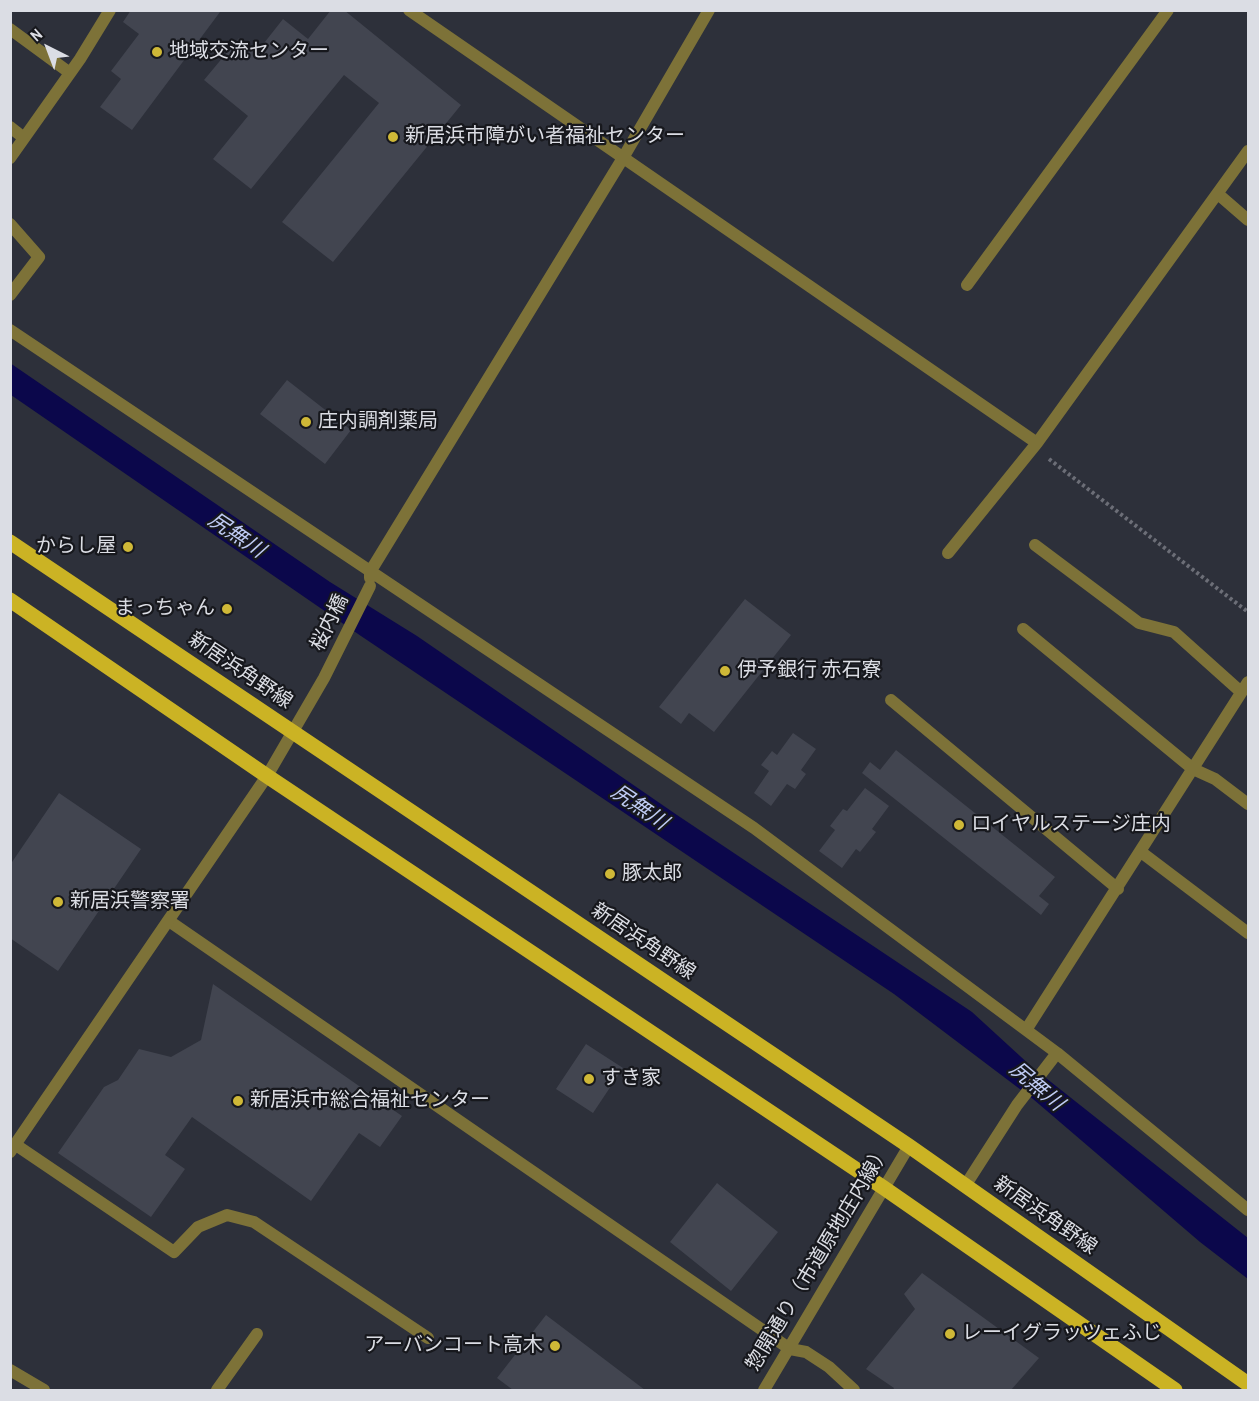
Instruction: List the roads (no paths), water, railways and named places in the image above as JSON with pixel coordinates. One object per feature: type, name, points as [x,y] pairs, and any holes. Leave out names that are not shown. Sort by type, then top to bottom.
[{"type":"main road","name":"新居浜角野線","points":[[10,542],[909,1146],[1248,1384]]},
{"type":"main road","points":[[10,600],[267,776],[884,1188],[1175,1390]]},
{"type":"street","points":[[10,158],[70,73],[110,10]]},
{"type":"street","points":[[409,10],[1035,445]]},
{"type":"street","points":[[370,572],[623,158],[709,10]]},
{"type":"street","points":[[967,285],[1168,10]]},
{"type":"street","points":[[10,29],[70,73]]},
{"type":"street","points":[[10,127],[24,138]]},
{"type":"street","points":[[948,553],[1035,445],[1248,151]]},
{"type":"street","points":[[1218,194],[1248,219]]},
{"type":"street","points":[[10,224],[39,257],[10,295]]},
{"type":"street","points":[[10,330],[370,572],[473,637],[754,828],[1057,1053],[1248,1210]]},
{"type":"street","points":[[1026,1030],[1245,687],[1174,632],[1139,623],[1035,544]]},
{"type":"street","name":"桜内橋","points":[[13,1148],[267,776],[324,678],[370,586],[370,572]]},
{"type":"street","points":[[1023,628],[1193,769],[1215,779],[1248,804]]},
{"type":"street","points":[[891,700],[1118,889]]},
{"type":"street","points":[[1141,852],[1248,933]]},
{"type":"street","points":[[169,921],[790,1349],[806,1352],[829,1367],[854,1390]]},
{"type":"street","points":[[964,1186],[1017,1105],[1057,1053]]},
{"type":"street","name":"惣開通り（市道原地庄内線）","points":[[764,1390],[909,1146]]},
{"type":"street","points":[[13,1148],[174,1252],[198,1227],[227,1215],[254,1222],[428,1338]]},
{"type":"street","points":[[217,1390],[257,1334]]},
{"type":"street","points":[[10,1370],[44,1390]]},
{"type":"water","name":"尻無川","points":[[10,363],[330,582],[417,636],[677,815],[972,1012],[1032,1067],[1248,1238],[1248,1279],[1200,1242],[1033,1099],[894,994],[361,636],[11,395]]},
{"type":"place","name":"地域交流センター","points":[[157,52]]},
{"type":"place","name":"新居浜市障がい者福祉センター","points":[[393,137]]},
{"type":"place","name":"庄内調剤薬局","points":[[306,422]]},
{"type":"place","name":"からし屋","points":[[128,547]]},
{"type":"place","name":"まっちゃん","points":[[227,609]]},
{"type":"place","name":"伊予銀行 赤石寮","points":[[725,671]]},
{"type":"place","name":"ロイヤルステージ庄内","points":[[959,825]]},
{"type":"place","name":"豚太郎","points":[[610,874]]},
{"type":"place","name":"新居浜警察署","points":[[58,902]]},
{"type":"place","name":"すき家","points":[[589,1079]]},
{"type":"place","name":"新居浜市総合福祉センター","points":[[238,1101]]},
{"type":"place","name":"レーイグラッツェふじ","points":[[950,1334]]},
{"type":"place","name":"アーバンコート高木","points":[[555,1346]]}]
